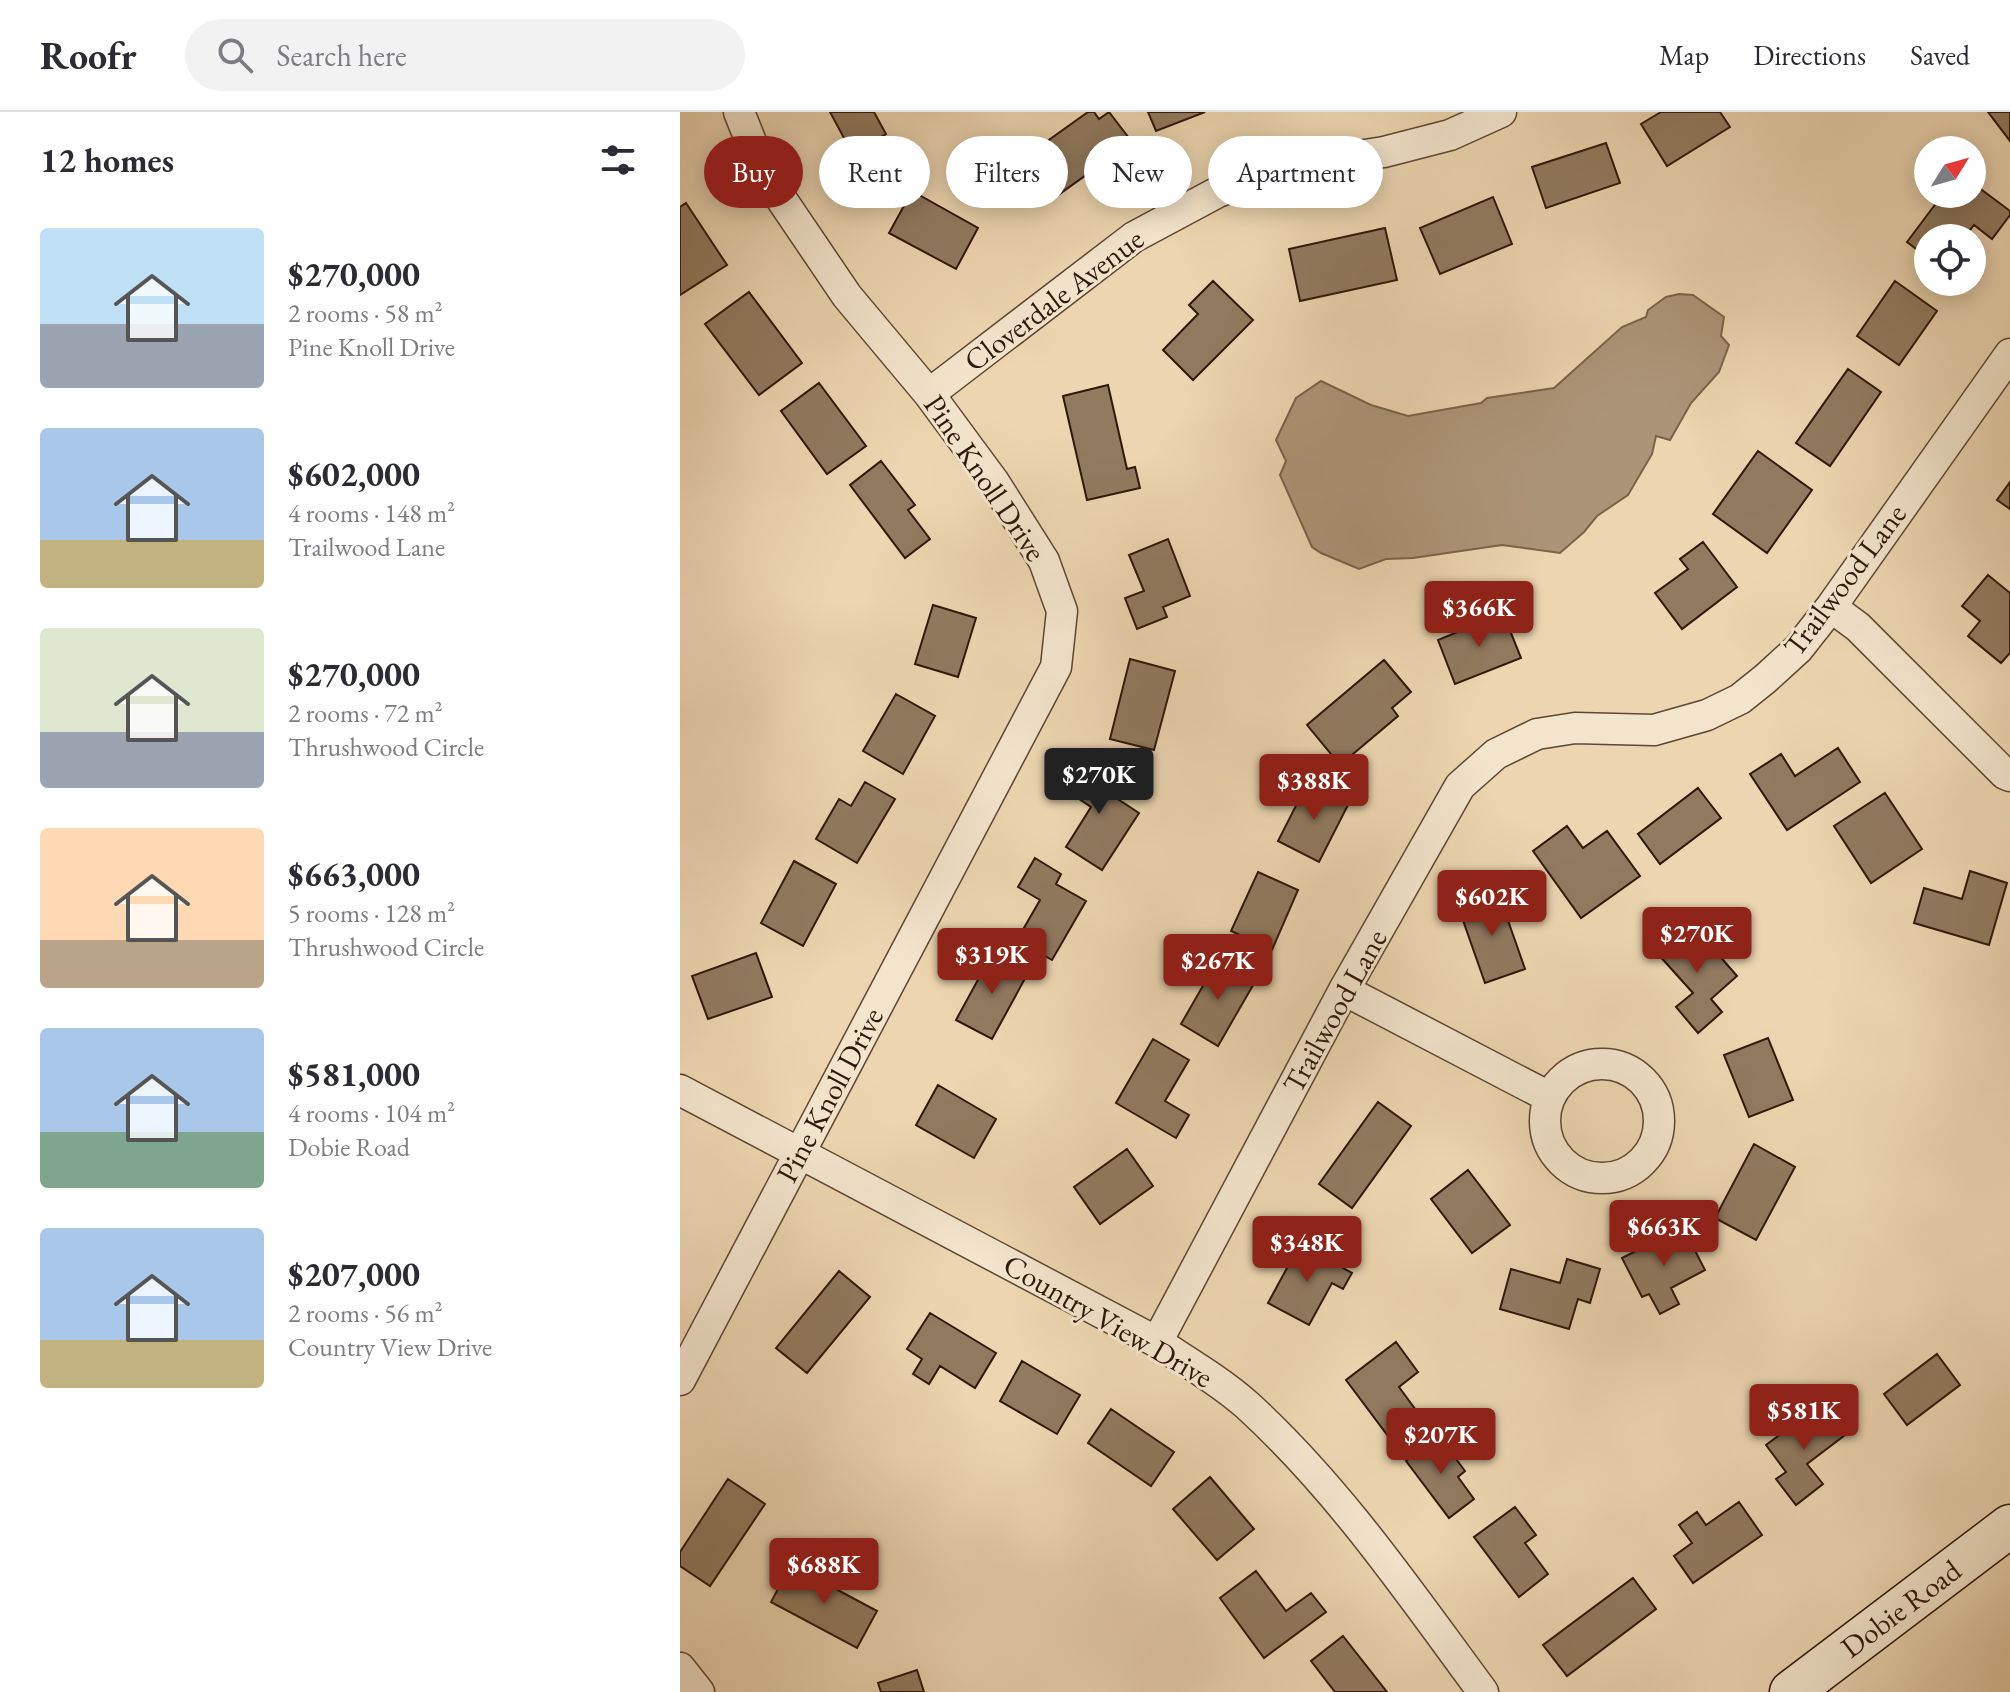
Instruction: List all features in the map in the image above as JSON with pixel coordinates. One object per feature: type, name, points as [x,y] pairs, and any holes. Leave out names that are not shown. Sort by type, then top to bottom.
[{"type":"street","name":"Pine Knoll Drive","points":[[680,1380],[1056,667],[1062,611],[1044,561],[994,482],[929,394],[847,296],[763,172],[739,112]]},
{"type":"street","name":"Cloverdale Avenue","points":[[929,394],[1134,237],[1218,192],[1307,164],[1384,152],[1450,135],[1501,112]]},
{"type":"street","name":"Trailwood Lane","points":[[1157,1342],[1344,990],[1460,786],[1496,754],[1537,734],[1575,728],[1654,730],[1707,715],[1740,699],[1798,649],[1831,607],[2010,354]]},
{"type":"street","points":[[1831,607],[1858,627],[2010,776]]},
{"type":"street","points":[[1344,990],[1549,1097]]},
{"type":"street","name":"Country View Drive","points":[[680,1090],[1157,1342],[1245,1403],[1351,1514],[1483,1692]]},
{"type":"street","name":"Dobie Road","points":[[1791,1692],[2010,1526]]},
{"type":"street","points":[[680,1668],[699,1692]]},
{"type":"shaded area","points":[[1693,295],[1724,317],[1721,336],[1729,345],[1719,372],[1691,403],[1670,440],[1656,436],[1652,454],[1628,495],[1597,516],[1560,553],[1502,545],[1386,559],[1359,569],[1312,547],[1280,475],[1286,461],[1276,440],[1296,398],[1321,381],[1371,405],[1408,416],[1481,403],[1487,398],[1554,388],[1622,327],[1646,317],[1648,310],[1666,297]]},
{"type":"building","points":[[830,112],[874,112],[886,134],[882,136],[843,136]]},
{"type":"building","points":[[1088,112],[1094,112],[1099,119],[1109,112],[1127,136],[1084,136],[1084,176],[1068,188],[1068,136],[1054,136]]},
{"type":"building","points":[[1148,112],[1205,112],[1156,131]]},
{"type":"building","points":[[1661,112],[1720,112],[1730,127],[1667,166],[1641,124]]},
{"type":"building","points":[[1988,112],[2010,112],[2010,141]]},
{"type":"building","points":[[1606,143],[1620,183],[1546,208],[1532,167]]},
{"type":"building","points":[[1986,193],[2010,211],[1992,239],[1986,234],[1986,224],[1920,224],[1932,208],[1986,208]]},
{"type":"building","points":[[1493,197],[1512,244],[1440,274],[1420,228]]},
{"type":"building","points":[[930,201],[978,228],[956,269],[889,233],[903,208],[930,208]]},
{"type":"building","points":[[686,203],[727,265],[680,295],[680,207]]},
{"type":"building","points":[[1385,228],[1397,280],[1300,301],[1289,249]]},
{"type":"building","points":[[1914,233],[1914,247],[1907,242]]},
{"type":"building","points":[[1213,281],[1253,320],[1193,380],[1163,350],[1198,314],[1189,305]]},
{"type":"building","points":[[1895,281],[1937,311],[1899,365],[1857,336]]},
{"type":"building","points":[[749,292],[802,363],[759,395],[705,324]]},
{"type":"building","points":[[1848,369],[1881,392],[1830,466],[1796,443]]},
{"type":"building","points":[[819,383],[866,446],[827,474],[781,411]]},
{"type":"building","points":[[1108,385],[1127,469],[1135,467],[1140,488],[1087,500],[1063,396]]},
{"type":"building","points":[[1758,451],[1812,490],[1767,553],[1713,514]]},
{"type":"building","points":[[881,461],[915,505],[908,510],[930,539],[905,558],[850,485]]},
{"type":"building","points":[[2010,482],[2010,509],[1997,500]]},
{"type":"building","points":[[1168,539],[1190,596],[1163,607],[1167,617],[1137,629],[1125,598],[1144,591],[1129,555]]},
{"type":"building","points":[[1703,542],[1737,587],[1682,629],[1655,593],[1688,569],[1680,559]]},
{"type":"building","points":[[1988,575],[2010,593],[2010,653],[2001,663],[1968,636],[1980,621],[1962,606]]},
{"type":"building","points":[[933,605],[976,618],[958,677],[915,664]]},
{"type":"building","points":[[1503,613],[1521,658],[1455,684],[1438,640]]},
{"type":"building","points":[[1130,659],[1175,671],[1154,750],[1110,739]]},
{"type":"building","points":[[1384,660],[1411,692],[1392,708],[1398,716],[1340,765],[1307,725]]},
{"type":"building","points":[[896,694],[935,716],[903,774],[863,751]]},
{"type":"building","points":[[1838,748],[1860,782],[1787,830],[1750,774],[1781,754],[1795,776]]},
{"type":"building","points":[[1088,759],[1116,778],[1107,792],[1139,813],[1102,870],[1066,847],[1091,807],[1067,791]]},
{"type":"building","points":[[865,782],[895,799],[857,863],[816,839],[839,799],[851,806]]},
{"type":"building","points":[[1308,782],[1349,803],[1319,862],[1278,841]]},
{"type":"building","points":[[1698,788],[1721,818],[1660,864],[1638,834]]},
{"type":"building","points":[[1885,793],[1922,849],[1871,883],[1834,826]]},
{"type":"building","points":[[1567,826],[1583,848],[1607,831],[1640,876],[1581,918],[1533,851]]},
{"type":"building","points":[[1035,858],[1061,874],[1056,884],[1086,901],[1052,960],[1017,940],[1040,900],[1018,887]]},
{"type":"building","points":[[794,861],[836,884],[803,946],[761,923]]},
{"type":"building","points":[[1970,871],[2007,883],[1989,945],[1914,923],[1924,888],[1962,899]]},
{"type":"building","points":[[1258,872],[1298,890],[1272,950],[1231,931]]},
{"type":"building","points":[[1498,892],[1525,969],[1485,983],[1458,906]]},
{"type":"building","points":[[1691,923],[1737,976],[1711,999],[1722,1012],[1698,1033],[1676,1007],[1693,993],[1657,953]]},
{"type":"building","points":[[756,953],[772,997],[708,1019],[692,976]]},
{"type":"building","points":[[992,954],[1028,973],[992,1039],[956,1020]]},
{"type":"building","points":[[1219,958],[1256,980],[1218,1046],[1181,1024]]},
{"type":"building","points":[[1768,1038],[1793,1100],[1749,1117],[1724,1055]]},
{"type":"building","points":[[1153,1039],[1189,1060],[1165,1101],[1189,1115],[1176,1138],[1116,1103]]},
{"type":"building","points":[[938,1085],[996,1119],[974,1158],[916,1125]]},
{"type":"building","points":[[1378,1102],[1411,1126],[1352,1208],[1319,1184]]},
{"type":"building","points":[[1754,1144],[1795,1167],[1756,1240],[1715,1218]]},
{"type":"building","points":[[1127,1149],[1153,1186],[1100,1224],[1074,1187]]},
{"type":"building","points":[[1468,1170],[1510,1225],[1472,1253],[1431,1199]]},
{"type":"building","points":[[1683,1227],[1705,1270],[1671,1288],[1679,1304],[1660,1314],[1649,1294],[1642,1297],[1622,1258]]},
{"type":"building","points":[[1300,1244],[1352,1273],[1343,1289],[1332,1283],[1309,1325],[1268,1303]]},
{"type":"building","points":[[1567,1259],[1600,1269],[1590,1303],[1578,1299],[1569,1329],[1500,1309],[1511,1269],[1560,1283]]},
{"type":"building","points":[[839,1271],[870,1297],[807,1373],[776,1348]]},
{"type":"building","points":[[930,1313],[996,1353],[975,1388],[940,1366],[929,1384],[913,1374],[922,1359],[907,1349]]},
{"type":"building","points":[[1396,1342],[1418,1372],[1399,1387],[1421,1417],[1391,1440],[1346,1380]]},
{"type":"building","points":[[1937,1354],[1960,1385],[1907,1425],[1884,1394]]},
{"type":"building","points":[[1022,1361],[1080,1395],[1057,1434],[1000,1401]]},
{"type":"building","points":[[1821,1404],[1845,1435],[1807,1464],[1823,1484],[1796,1505],[1776,1479],[1786,1472],[1766,1445]]},
{"type":"building","points":[[1111,1409],[1174,1452],[1151,1486],[1088,1443]]},
{"type":"building","points":[[1439,1436],[1465,1471],[1458,1477],[1474,1499],[1449,1518],[1406,1461]]},
{"type":"building","points":[[1210,1477],[1254,1529],[1217,1560],[1173,1509]]},
{"type":"building","points":[[728,1479],[765,1504],[710,1586],[680,1566],[680,1552]]},
{"type":"building","points":[[1739,1502],[1762,1535],[1693,1583],[1674,1556],[1692,1543],[1679,1525],[1697,1512],[1706,1525]]},
{"type":"building","points":[[1515,1507],[1536,1535],[1525,1543],[1548,1574],[1519,1597],[1474,1537]]},
{"type":"building","points":[[791,1565],[877,1611],[857,1648],[771,1602]]},
{"type":"building","points":[[1256,1571],[1286,1611],[1311,1593],[1326,1612],[1264,1658],[1220,1598]]},
{"type":"building","points":[[1633,1578],[1656,1609],[1567,1676],[1543,1645]]},
{"type":"building","points":[[1343,1636],[1387,1692],[1335,1692],[1311,1661]]},
{"type":"building","points":[[917,1670],[924,1692],[881,1692],[878,1683]]}]
